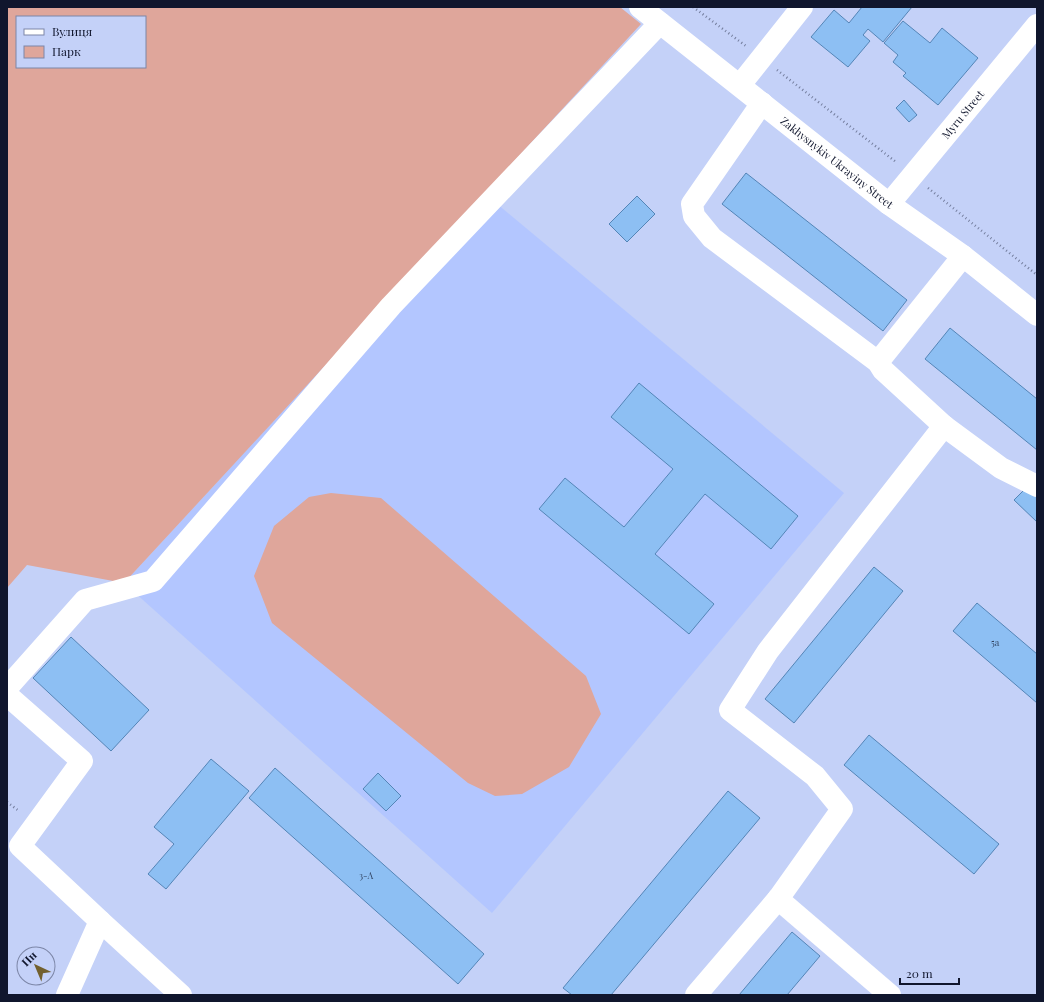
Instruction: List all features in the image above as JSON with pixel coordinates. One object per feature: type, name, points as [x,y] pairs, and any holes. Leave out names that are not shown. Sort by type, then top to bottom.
[{"type":"street","name":"Zakhysnykiv Ukrayiny Street","points":[[640,7],[889,204],[963,256],[1037,315]]},
{"type":"street","points":[[740,85],[802,7]]},
{"type":"street","points":[[7,688],[86,600],[153,581],[391,306],[660,22]]},
{"type":"street","name":"Myru Street","points":[[889,204],[1037,25]]},
{"type":"street","points":[[762,103],[692,204],[694,216],[712,238],[878,362],[882,370],[944,426],[1001,468],[1037,486]]},
{"type":"street","points":[[878,362],[963,256]]},
{"type":"street","points":[[696,995],[778,898],[842,809],[815,776],[730,710],[768,651],[944,426]]},
{"type":"street","points":[[7,695],[82,761],[20,846],[181,995]]},
{"type":"street","points":[[778,898],[837,947],[890,995]]},
{"type":"street","points":[[67,995],[100,921]]},
{"type":"path","points":[[693,7],[814,97],[1037,275]]},
{"type":"shaded area","points":[[484,193],[844,493],[492,913],[124,583]]},
{"type":"green space","points":[[7,7],[620,7],[641,24],[124,583],[27,565],[7,588]]},
{"type":"green space","points":[[331,493],[381,498],[586,676],[601,714],[569,767],[522,794],[495,796],[468,783],[272,623],[254,576],[274,526],[309,497]]},
{"type":"building","points":[[862,7],[912,7],[883,42],[868,29],[863,35],[870,41],[848,67],[811,37],[834,10],[849,23]]},
{"type":"building","points":[[903,21],[930,43],[942,28],[978,58],[938,105],[903,76],[906,73],[893,62],[898,55],[884,43]]},
{"type":"building","points":[[904,100],[917,115],[909,122],[896,108]]},
{"type":"building","points":[[746,173],[907,300],[883,331],[722,204]]},
{"type":"building","points":[[637,196],[655,214],[627,242],[609,224]]},
{"type":"building","points":[[950,328],[1037,399],[1037,450],[925,359]]},
{"type":"building","points":[[639,383],[798,516],[771,549],[705,494],[655,554],[714,604],[689,634],[539,509],[565,478],[624,527],[673,469],[611,417]]},
{"type":"building","points":[[1029,485],[1037,493],[1037,522],[1014,500]]},
{"type":"building","points":[[874,567],[903,591],[794,723],[765,699]]},
{"type":"building","points":[[977,603],[1037,654],[1037,703],[953,631]]},
{"type":"building","points":[[71,637],[149,710],[111,751],[33,678]]},
{"type":"building","points":[[869,735],[999,844],[974,874],[844,765]]},
{"type":"building","points":[[211,759],[249,791],[166,889],[148,874],[174,844],[154,827]]},
{"type":"building","points":[[275,768],[484,954],[458,984],[249,798]]},
{"type":"building","points":[[378,773],[401,796],[386,811],[363,789]]},
{"type":"building","points":[[728,791],[760,818],[611,995],[572,995],[563,988]]},
{"type":"building","points":[[792,932],[820,956],[787,995],[739,995]]}]
